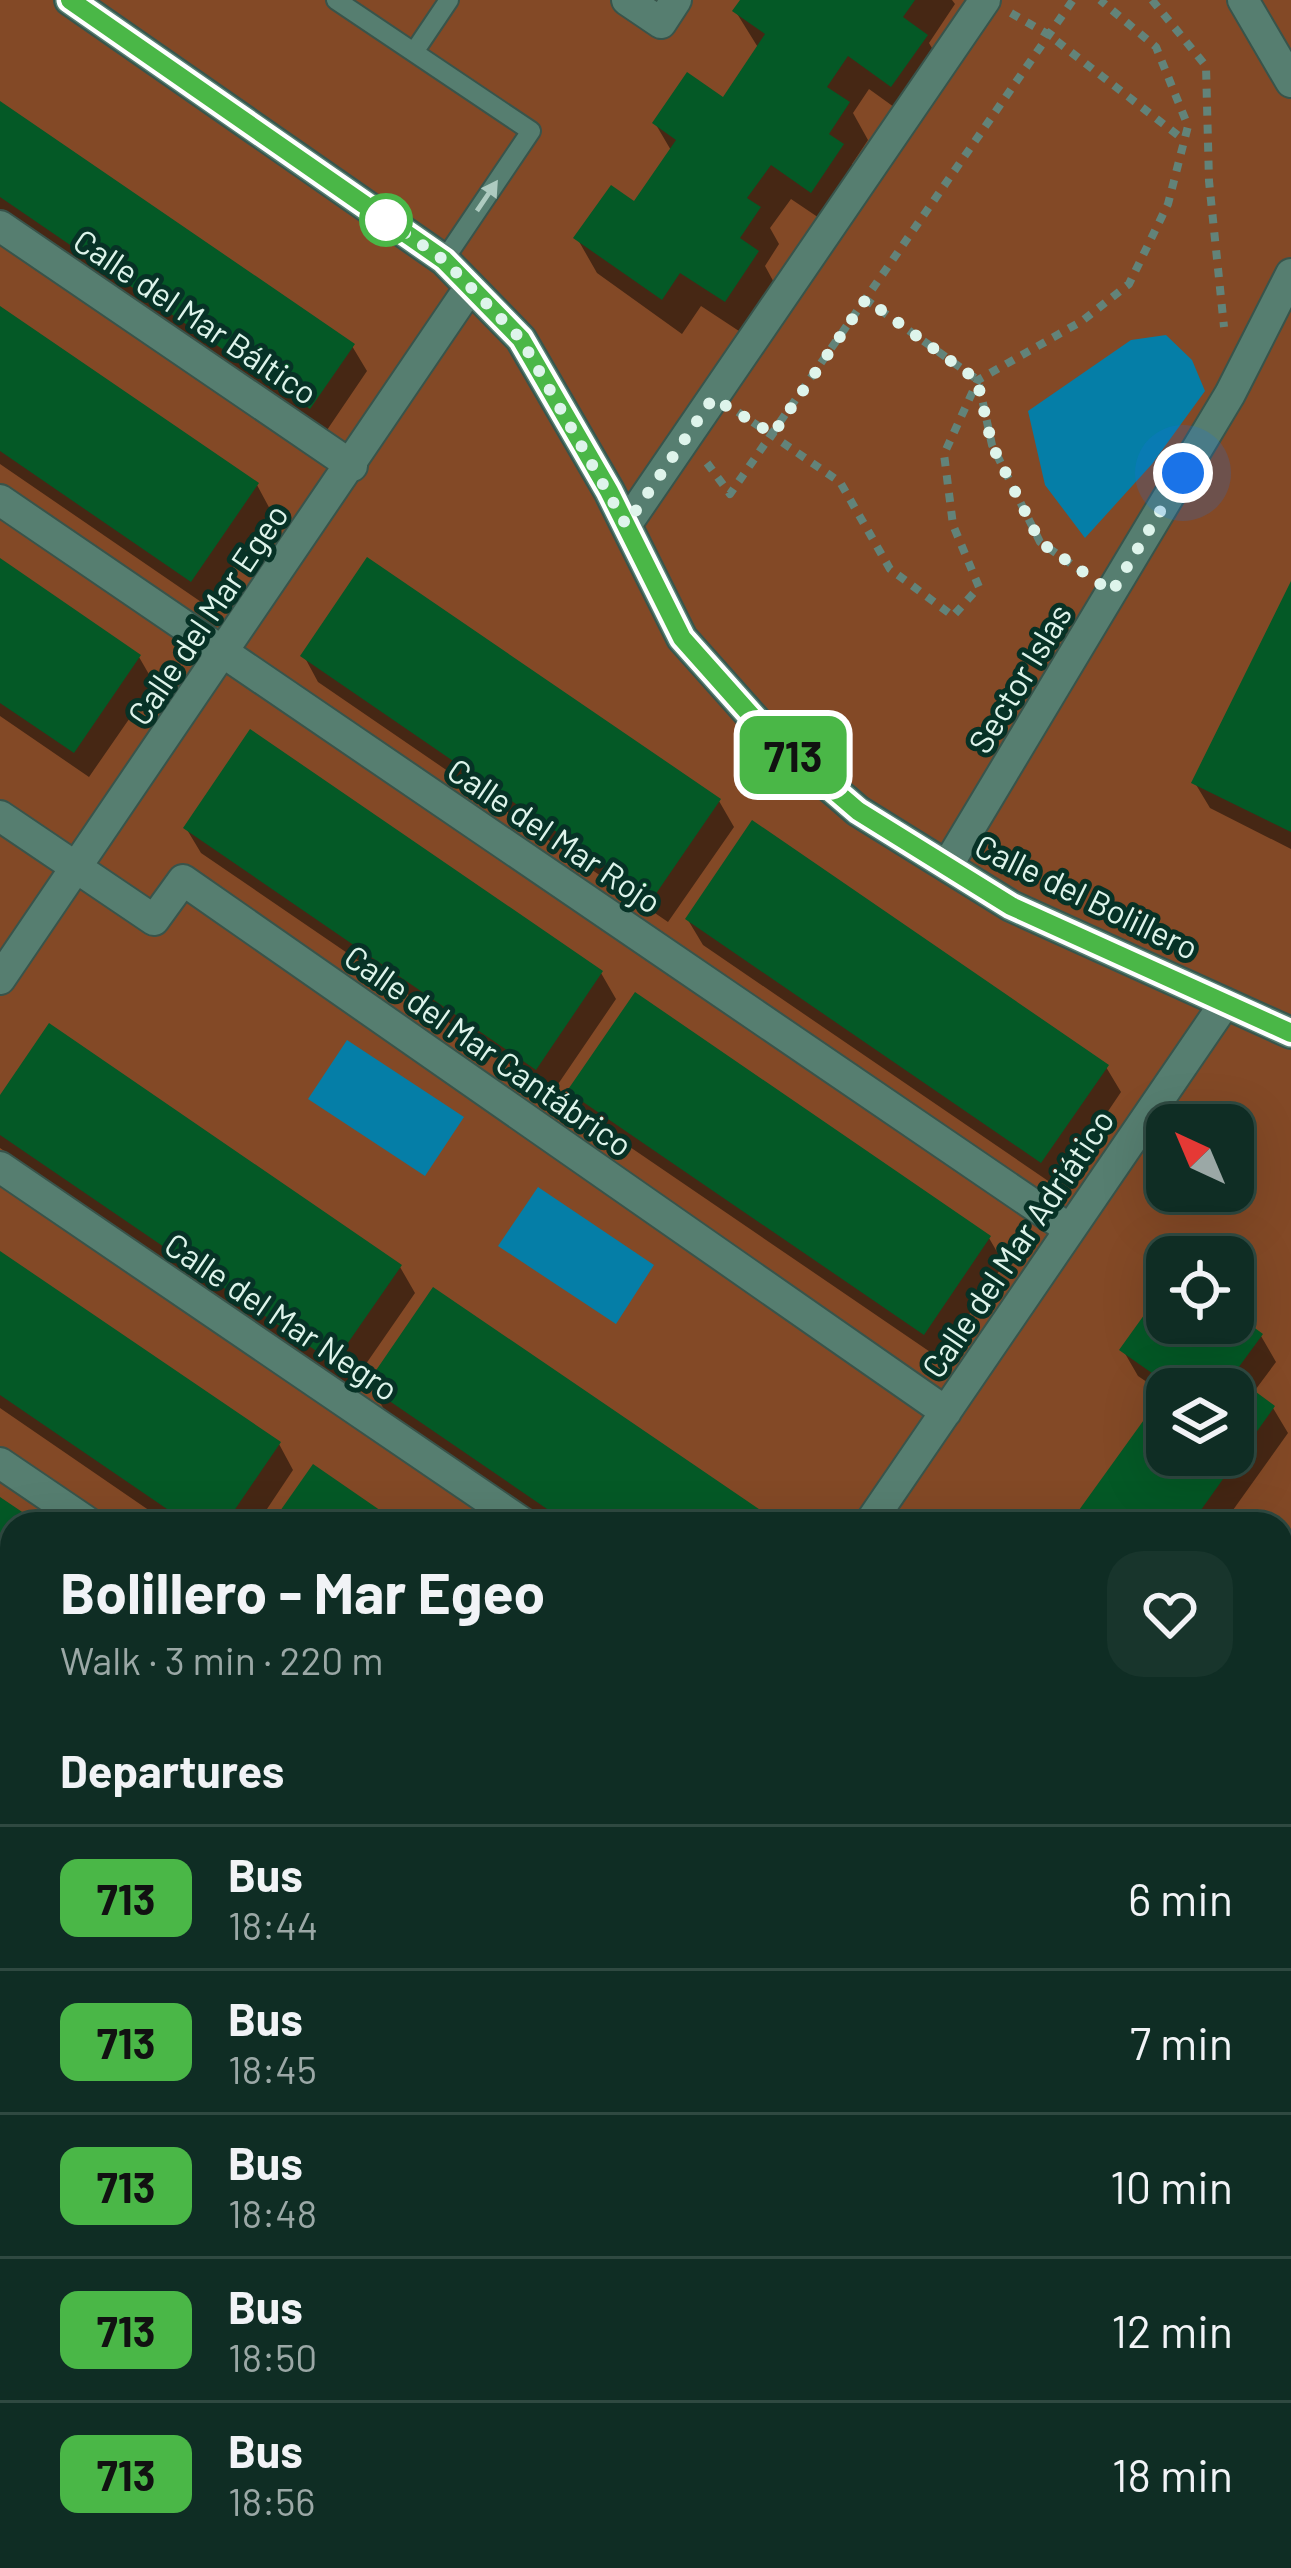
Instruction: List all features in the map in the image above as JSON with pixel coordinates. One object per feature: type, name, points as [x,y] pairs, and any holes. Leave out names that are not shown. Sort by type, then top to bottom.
[{"type":"street","name":"Calle del Bolillero","points":[[70,0],[444,260],[521,339],[626,525],[682,638],[764,730],[858,811],[1011,906],[1291,1034]]},
{"type":"street","points":[[627,0],[661,23],[676,0]]},
{"type":"street","points":[[1243,0],[1291,82]]},
{"type":"street","points":[[626,525],[997,6]]},
{"type":"street","name":"Calle del Mar Báltico","points":[[0,226],[352,466]]},
{"type":"street","name":"Sector Islas","points":[[946,866],[1230,394],[1291,274]]},
{"type":"street","name":"Calle del Mar Egeo","points":[[0,979],[470,287]]},
{"type":"street","name":"Calle del Mar Rojo","points":[[0,500],[1069,1229]]},
{"type":"street","name":"Calle del Mar Cantábrico","points":[[0,816],[154,920],[183,880],[946,1412]]},
{"type":"street","name":"Calle del Mar Adriático","points":[[877,1512],[1225,1003]]},
{"type":"street","name":"Calle del Mar Negro","points":[[0,1167],[506,1512]]},
{"type":"street","points":[[0,1463],[72,1512]]},
{"type":"lane","points":[[336,0],[531,131],[444,260]]},
{"type":"lane","points":[[414,52],[449,0]]},
{"type":"path","points":[[1073,0],[773,434],[730,494],[699,453],[713,398],[773,434],[840,482],[890,569],[952,616],[979,587],[953,525],[944,454],[977,380],[1082,321],[1129,284],[1168,204],[1188,126],[1156,47],[1100,0]]},
{"type":"path","points":[[1152,0],[1206,66],[1209,181],[1230,394]]},
{"type":"path","points":[[997,6],[1049,35],[1184,140]]},
{"type":"path","points":[[866,299],[977,380],[992,445],[1040,542],[1112,592]]},
{"type":"shaded area","points":[[0,0],[1291,0],[1291,1512],[0,1512]]},
{"type":"water","points":[[1166,335],[1192,360],[1205,391],[1152,464],[1085,538],[1045,485],[1028,411],[1131,340]]},
{"type":"water","points":[[347,1040],[464,1117],[425,1176],[308,1099]]},
{"type":"water","points":[[538,1187],[654,1265],[616,1324],[498,1246]]},
{"type":"building","points":[[740,0],[915,0],[903,17],[928,35],[891,87],[848,56],[827,87],[850,102],[829,134],[844,144],[811,193],[771,165],[747,198],[761,207],[740,238],[759,251],[725,302],[680,273],[662,300],[573,238],[611,185],[634,201],[676,140],[652,123],[687,72],[723,97],[765,34],[732,11]]},
{"type":"building","points":[[0,101],[355,344],[310,409],[0,197]]},
{"type":"building","points":[[0,306],[259,483],[191,582],[0,451]]},
{"type":"building","points":[[367,557],[721,799],[653,898],[300,656]]},
{"type":"building","points":[[0,558],[141,655],[74,753],[0,703]]},
{"type":"building","points":[[1291,581],[1291,832],[1191,783]]},
{"type":"building","points":[[250,729],[603,971],[536,1070],[183,828]]},
{"type":"building","points":[[752,820],[1109,1065],[1041,1163],[685,919]]},
{"type":"building","points":[[635,992],[991,1236],[924,1335],[567,1091]]},
{"type":"building","points":[[49,1023],[402,1265],[334,1363],[0,1135],[0,1095]]},
{"type":"building","points":[[0,1251],[281,1442],[233,1512],[171,1512],[0,1395]]},
{"type":"building","points":[[433,1287],[763,1512],[551,1512],[366,1385]]},
{"type":"building","points":[[1146,1312],[1146,1344],[1254,1344],[1254,1327],[1263,1334],[1238,1368],[1146,1369],[1119,1350]]},
{"type":"building","points":[[1254,1390],[1275,1406],[1254,1436]]},
{"type":"building","points":[[1146,1417],[1146,1476],[1225,1476],[1200,1512],[1078,1512]]},
{"type":"building","points":[[313,1464],[383,1512],[279,1512]]},
{"type":"building","points":[[0,1497],[22,1512],[0,1512]]},
{"type":"bus line","name":"713","points":[[70,0],[444,260],[521,339],[609,491],[682,638],[764,730],[858,811],[1011,906],[1291,1033]]},
{"type":"route","points":[[386,220],[369,208],[444,260],[521,339],[626,525],[713,398],[773,434],[866,299],[977,380],[992,445],[1040,542],[1112,592],[1183,473]]}]
